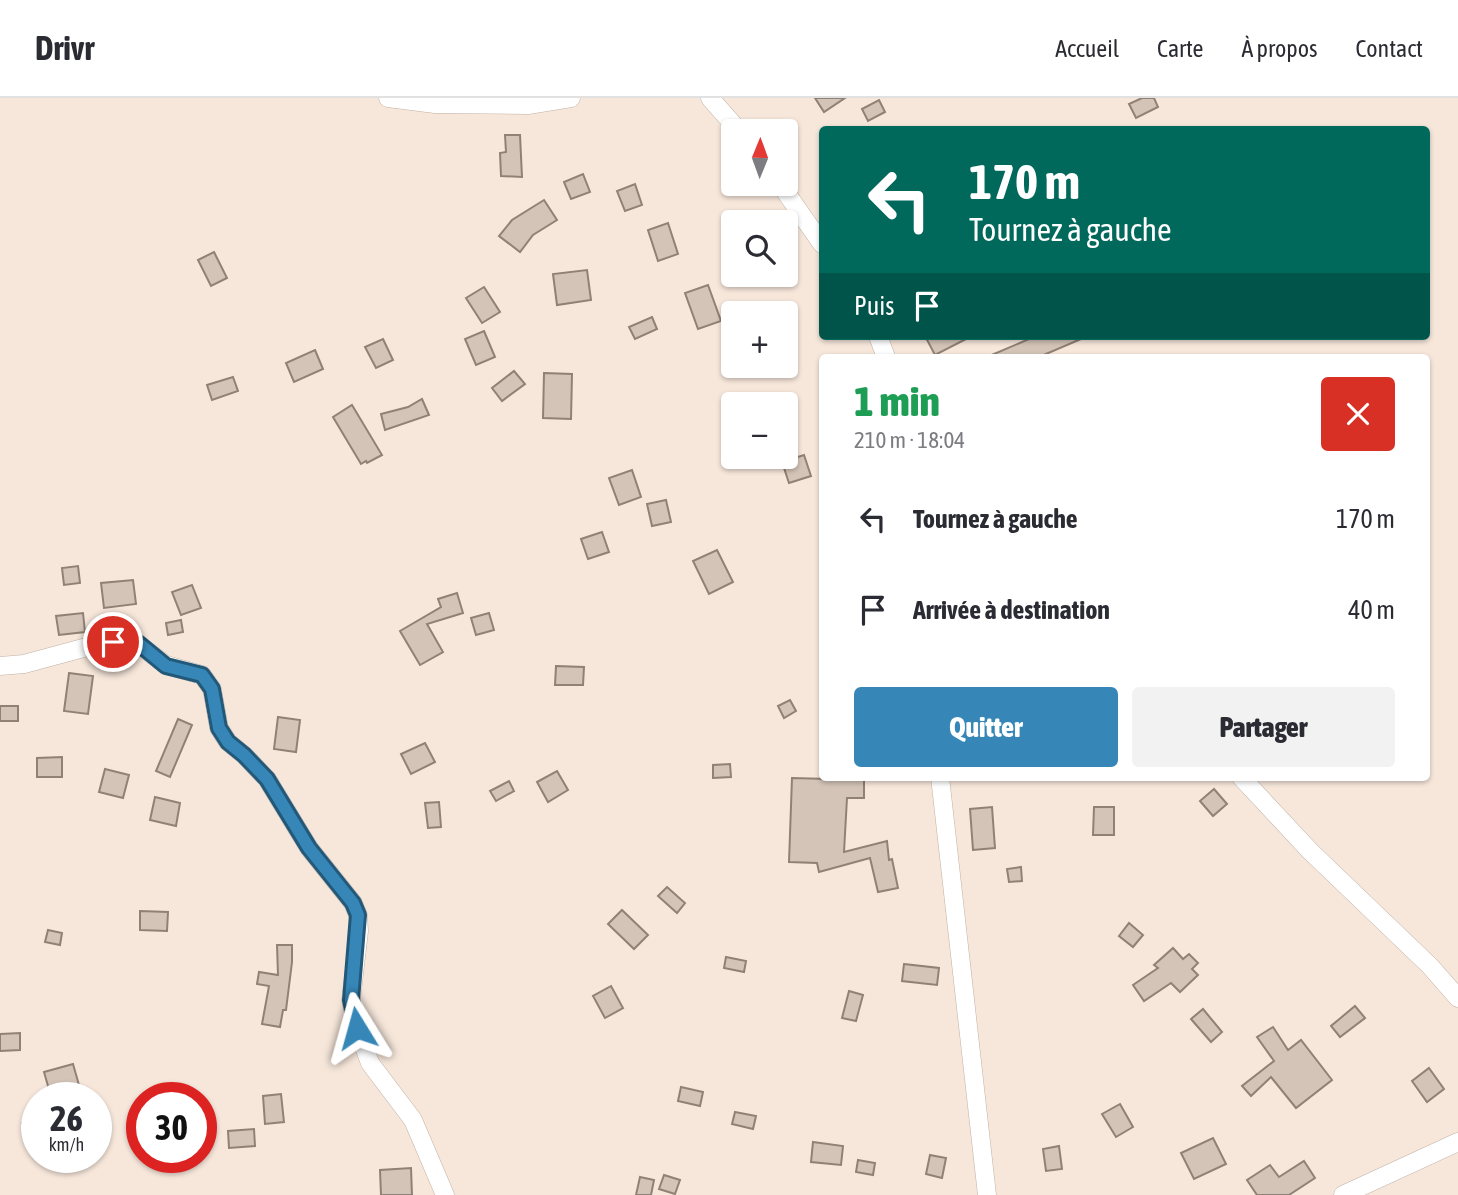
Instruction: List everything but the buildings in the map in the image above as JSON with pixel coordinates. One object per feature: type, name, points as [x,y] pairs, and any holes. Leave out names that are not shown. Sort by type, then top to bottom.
[{"type":"street","points":[[388,98],[435,104],[528,105],[571,98]]},
{"type":"street","points":[[710,98],[728,119]]},
{"type":"street","points":[[788,196],[819,240]]},
{"type":"street","points":[[0,666],[24,664],[113,642],[138,643],[166,666],[202,675],[212,689],[219,728],[228,742],[267,779],[309,848],[353,903],[358,915],[351,1000],[357,1028],[370,1063],[413,1120],[445,1195]]},
{"type":"street","points":[[940,781],[987,1195]]},
{"type":"street","points":[[1245,781],[1310,851],[1430,966],[1458,998]]},
{"type":"street","points":[[1343,1195],[1458,1142]]},
{"type":"route","points":[[113,642],[138,643],[166,666],[202,675],[212,689],[219,728],[228,742],[267,779],[309,848],[353,903],[358,915],[359,931],[351,1000],[357,1028]]}]
